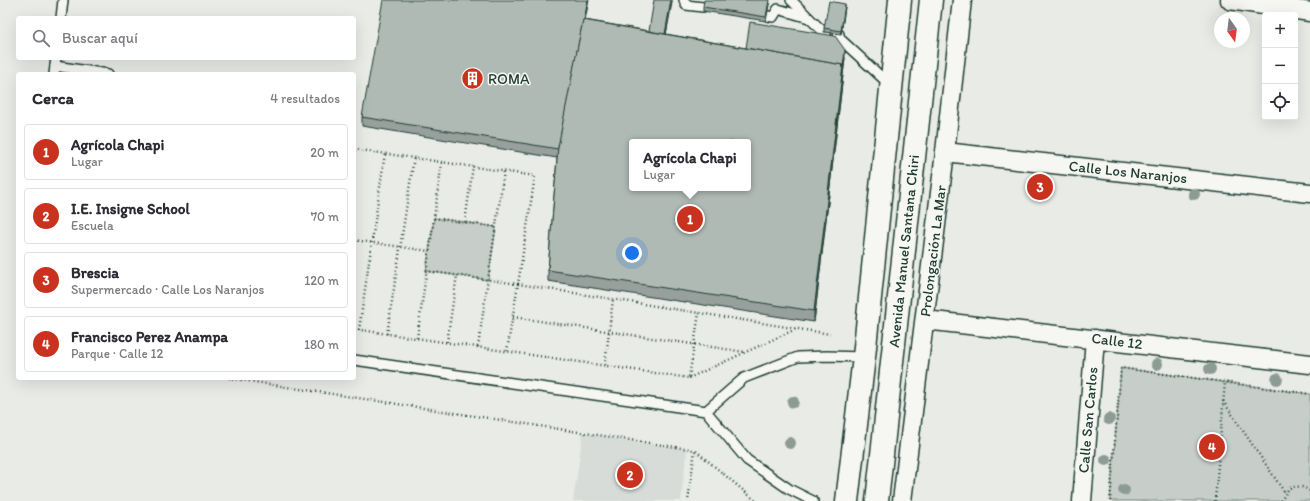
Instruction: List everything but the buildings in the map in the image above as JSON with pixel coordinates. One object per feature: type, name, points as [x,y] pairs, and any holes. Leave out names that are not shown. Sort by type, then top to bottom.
[{"type":"street","name":"Avenida Manuel Santana Chiri","points":[[847,501],[864,357],[900,0]]},
{"type":"street","name":"Avenida Manuel Santana Chiri","points":[[877,501],[930,0]]},
{"type":"street","name":"Prolongación La Mar","points":[[902,501],[925,320],[962,0]]},
{"type":"street","points":[[1230,0],[1310,12]]},
{"type":"street","name":"Calle Los Naranjos","points":[[945,152],[1310,193]]},
{"type":"street","name":"Calle 12","points":[[925,320],[1310,364]]},
{"type":"street","name":"Calle San Carlos","points":[[1082,501],[1095,339]]},
{"type":"lane","points":[[61,16],[63,0]]},
{"type":"lane","points":[[684,0],[686,5],[703,7]]},
{"type":"lane","points":[[767,16],[773,17],[778,9],[788,0]]},
{"type":"lane","points":[[791,0],[826,33],[839,36],[891,85]]},
{"type":"lane","points":[[778,9],[809,18]]},
{"type":"lane","points":[[55,66],[95,72]]},
{"type":"lane","points":[[706,411],[744,378],[798,357],[864,357]]},
{"type":"lane","points":[[356,360],[706,411],[747,460],[789,489],[813,501]]},
{"type":"path","points":[[356,149],[535,176],[507,351]]},
{"type":"path","points":[[359,330],[385,153]]},
{"type":"path","points":[[387,334],[414,158]]},
{"type":"path","points":[[417,338],[442,162]]},
{"type":"path","points":[[465,222],[473,166]]},
{"type":"path","points":[[478,347],[504,171]]},
{"type":"path","points":[[434,218],[496,227]]},
{"type":"path","points":[[356,240],[429,251]]},
{"type":"path","points":[[426,270],[830,334]]},
{"type":"path","points":[[447,342],[457,275]]},
{"type":"path","points":[[605,365],[613,300]]},
{"type":"path","points":[[689,378],[699,313]]},
{"type":"path","points":[[513,317],[745,352]]},
{"type":"path","points":[[356,329],[689,378],[796,328]]},
{"type":"path","points":[[1110,501],[1120,368],[1310,394]]},
{"type":"path","points":[[242,380],[695,450],[756,501]]},
{"type":"path","points":[[1215,501],[1224,382]]},
{"type":"path","points":[[1223,401],[1285,493]]},
{"type":"path","points":[[688,501],[695,450]]},
{"type":"path","points":[[1281,501],[1289,488],[1297,486],[1310,490]]},
{"type":"shaded area","points":[[434,218],[496,227],[488,280],[426,271]]},
{"type":"shaded area","points":[[1121,368],[1310,394],[1310,501],[1110,501]]},
{"type":"shaded area","points":[[583,433],[687,449],[681,501],[573,501]]},
{"type":"place","name":"ROMA","points":[[472,79]]},
{"type":"place","name":"Brescia","points":[[1040,187]]},
{"type":"place","name":"Agrícola Chapi","points":[[690,219]]},
{"type":"place","name":"Francisco Perez Anampa","points":[[1212,447]]},
{"type":"place","name":"I.E. Insigne School","points":[[630,475]]}]
